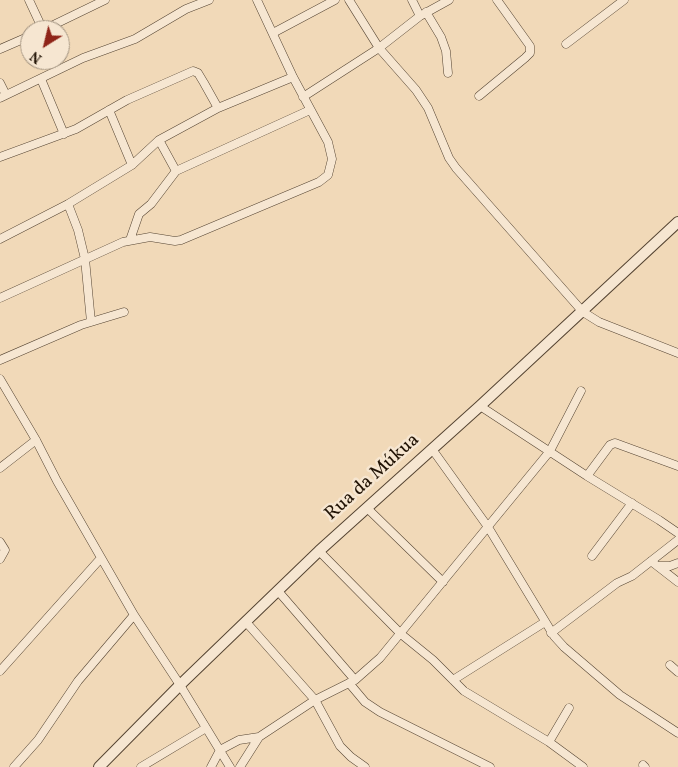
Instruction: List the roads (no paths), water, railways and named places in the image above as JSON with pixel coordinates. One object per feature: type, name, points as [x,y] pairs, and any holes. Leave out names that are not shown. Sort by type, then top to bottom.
[{"type":"street","points":[[29,0],[38,20]]},
{"type":"street","points":[[64,20],[105,0]]},
{"type":"street","points":[[70,62],[135,39],[186,9],[209,0]]},
{"type":"street","points":[[0,298],[99,252],[130,240],[150,237],[175,241],[181,240],[322,180],[330,171],[332,159],[328,142],[293,77],[257,0]]},
{"type":"street","points":[[273,33],[335,0]]},
{"type":"street","points":[[349,0],[380,48],[416,90],[428,108],[449,158],[456,168],[582,312],[599,322],[678,353]]},
{"type":"street","points":[[412,0],[441,37],[446,51],[448,73]]},
{"type":"street","points":[[303,97],[380,48],[423,14],[449,0]]},
{"type":"street","points":[[479,96],[530,53],[530,46],[497,0]]},
{"type":"street","points":[[566,44],[624,0]]},
{"type":"street","points":[[0,49],[20,40]]},
{"type":"street","points":[[0,83],[3,96],[41,79],[54,70]]},
{"type":"street","points":[[0,157],[76,129],[127,100],[194,71],[198,73],[218,108]]},
{"type":"street","points":[[0,239],[68,204],[132,165],[159,140],[218,108],[293,77]]},
{"type":"street","points":[[41,79],[64,134]]},
{"type":"street","points":[[108,110],[132,165]]},
{"type":"street","points":[[130,240],[139,214],[152,204],[176,171],[310,110]]},
{"type":"street","points":[[159,140],[176,171]]},
{"type":"street","points":[[68,204],[85,259],[91,322]]},
{"type":"street","name":"Rua da Múkua","points":[[99,767],[180,685],[319,551],[480,406],[678,222]]},
{"type":"street","points":[[0,360],[91,322],[124,312]]},
{"type":"street","points":[[1,383],[36,440],[134,616],[180,685],[230,767]]},
{"type":"street","points":[[211,767],[220,750],[239,740],[259,736],[316,700],[352,682],[380,658],[550,451],[581,391]]},
{"type":"street","points":[[480,406],[678,534]]},
{"type":"street","points":[[0,468],[36,440]]},
{"type":"street","points":[[587,476],[610,445],[615,443],[678,466]]},
{"type":"street","points":[[432,448],[488,527],[551,633],[620,694],[678,733]]},
{"type":"street","points":[[592,556],[632,503]]},
{"type":"street","points":[[366,508],[443,582]]},
{"type":"street","points":[[551,633],[617,583],[632,576],[678,540]]},
{"type":"street","points":[[0,542],[4,550],[0,559]]},
{"type":"street","points":[[319,551],[401,634],[473,697],[549,742],[583,767]]},
{"type":"street","points":[[0,670],[101,558]]},
{"type":"street","points":[[651,561],[678,582]]},
{"type":"street","points":[[659,566],[670,566],[678,563]]},
{"type":"street","points":[[278,591],[352,682],[365,702],[380,712],[490,767]]},
{"type":"street","points":[[14,767],[38,740],[78,681],[134,616]]},
{"type":"street","points":[[246,622],[316,700],[340,746],[365,767]]},
{"type":"street","points":[[453,680],[546,622]]},
{"type":"street","points":[[670,665],[678,672]]},
{"type":"street","points":[[549,742],[569,708]]},
{"type":"street","points":[[141,767],[206,728]]},
{"type":"street","points":[[240,767],[259,736]]}]
